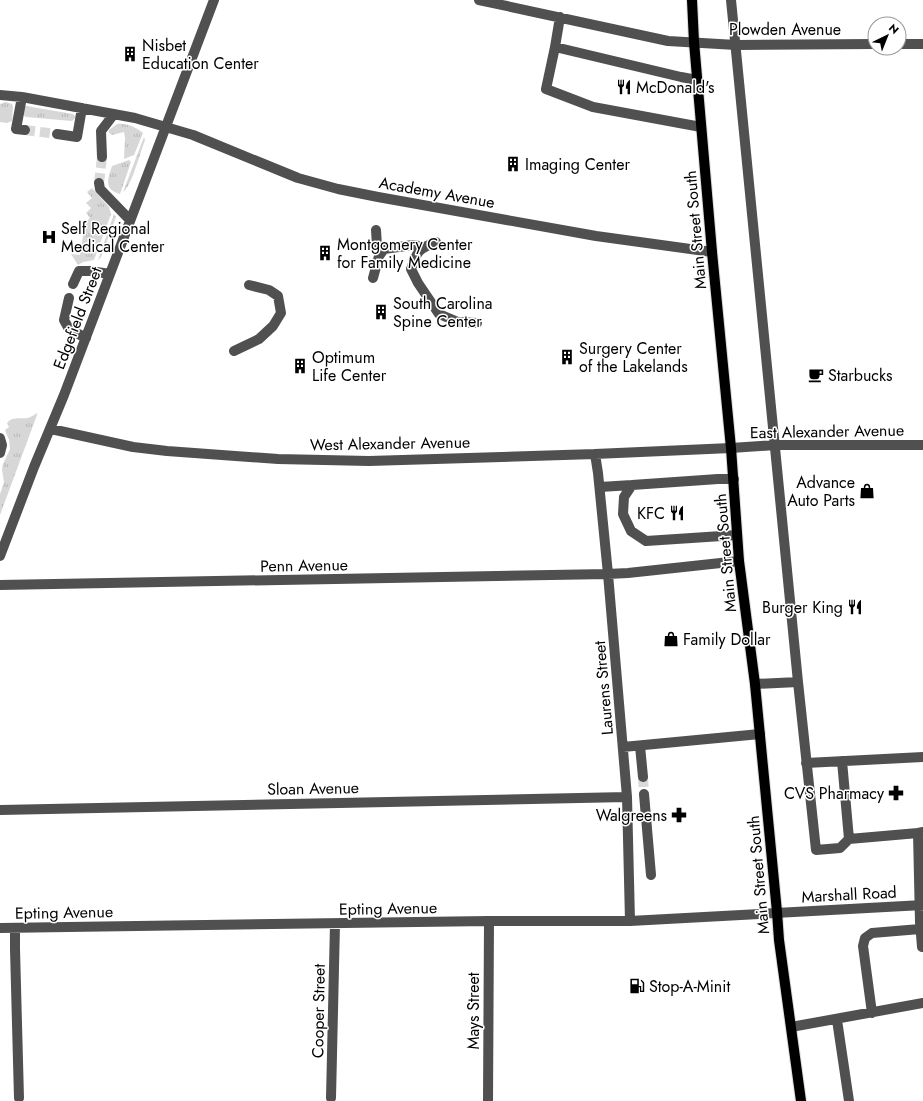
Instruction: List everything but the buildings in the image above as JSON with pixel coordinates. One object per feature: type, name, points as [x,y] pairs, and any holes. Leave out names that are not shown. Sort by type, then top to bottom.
[{"type":"main road","name":"Main Street South","points":[[692,0],[697,80],[712,252],[732,448],[739,561],[755,684],[779,940],[801,1101]]},
{"type":"street","name":"Edgefield Street","points":[[0,556],[34,467],[51,429],[214,0]]},
{"type":"street","name":"Plowden Avenue","points":[[479,0],[668,41],[736,46],[867,44]]},
{"type":"street","points":[[731,0],[806,763],[816,850],[840,848],[848,839],[920,832],[920,928],[923,949]]},
{"type":"street","points":[[560,17],[546,89],[593,107],[701,127]]},
{"type":"street","points":[[907,44],[923,44]]},
{"type":"street","points":[[555,47],[697,80]]},
{"type":"street","name":"Academy Avenue","points":[[0,95],[22,97],[135,118],[193,135],[298,178],[338,189],[596,236],[712,252]]},
{"type":"street","points":[[22,97],[16,129],[25,130]]},
{"type":"street","points":[[57,134],[77,137],[82,108]]},
{"type":"street","points":[[102,157],[101,131],[114,114]]},
{"type":"street","points":[[99,183],[100,189],[130,220]]},
{"type":"street","points":[[376,230],[377,246],[382,251]]},
{"type":"street","points":[[436,242],[424,247],[415,256],[411,269],[416,281],[439,314],[458,322],[477,323]]},
{"type":"street","points":[[373,278],[379,256],[384,249],[413,246],[424,247]]},
{"type":"street","points":[[73,284],[79,271],[110,274]]},
{"type":"street","points":[[234,351],[260,339],[273,326],[281,313],[278,296],[270,290],[249,285]]},
{"type":"street","points":[[69,298],[64,320],[68,329],[86,338]]},
{"type":"street","name":"West Alexander Avenue","points":[[51,429],[133,446],[167,451],[278,459],[369,461],[732,448]]},
{"type":"street","points":[[0,438],[2,445],[0,452]]},
{"type":"street","name":"East Alexander Avenue","points":[[732,448],[775,445],[923,445]]},
{"type":"street","name":"Laurens Street","points":[[595,454],[600,488],[627,797],[630,921]]},
{"type":"street","points":[[600,488],[734,479]]},
{"type":"street","points":[[632,486],[624,497],[623,514],[631,531],[646,541],[737,535]]},
{"type":"street","name":"Penn Avenue","points":[[0,585],[608,574],[739,561]]},
{"type":"street","points":[[755,684],[798,682]]},
{"type":"street","points":[[623,747],[760,734]]},
{"type":"street","points":[[640,746],[643,777]]},
{"type":"street","points":[[806,763],[923,757]]},
{"type":"street","points":[[842,761],[848,839]]},
{"type":"street","points":[[644,794],[651,874]]},
{"type":"street","name":"Sloan Avenue","points":[[0,810],[627,797]]},
{"type":"street","name":"Marshall Road","points":[[777,912],[921,905]]},
{"type":"street","name":"Epting Avenue","points":[[0,928],[630,921],[777,912]]},
{"type":"street","name":"Mays Street","points":[[488,1101],[489,922]]},
{"type":"street","name":"Cooper Street","points":[[331,1098],[335,924]]},
{"type":"street","points":[[15,928],[18,1098]]},
{"type":"street","points":[[872,1013],[863,946],[865,938],[872,933],[920,928]]},
{"type":"street","points":[[791,1027],[923,1004]]},
{"type":"street","points":[[837,1020],[848,1101]]},
{"type":"green space","points":[[6,102],[12,104],[13,106],[12,121],[7,123],[0,122],[0,104]]},
{"type":"green space","points":[[26,106],[73,114],[75,118],[72,121],[26,117],[23,115],[24,107]]},
{"type":"green space","points":[[117,124],[131,126],[143,133],[134,155],[124,159],[124,132],[112,135],[109,133],[109,130]]},
{"type":"green space","points":[[144,137],[145,140],[129,184],[123,192]]},
{"type":"green space","points":[[129,160],[131,162],[120,194],[111,190],[109,187],[109,175],[112,166]]},
{"type":"green space","points":[[92,188],[109,207],[111,214],[94,260],[83,262],[78,265],[71,254],[80,255],[85,223],[90,218],[86,213],[91,208],[86,203],[92,198],[87,192]]},
{"type":"green space","points":[[114,214],[116,217],[101,257],[98,260]]},
{"type":"green space","points":[[37,413],[0,515],[0,494],[4,482],[2,470],[3,464],[10,449],[9,440],[5,430],[9,427],[7,423],[11,419],[28,418]]},
{"type":"tunnel","points":[[25,130],[57,134]]},
{"type":"tunnel","points":[[99,183],[102,157]]},
{"type":"tunnel","points":[[643,777],[644,794]]},
{"type":"place","name":"Nisbet Education Center","points":[[130,54]]},
{"type":"place","name":"McDonald's","points":[[624,87]]},
{"type":"place","name":"Imaging Center","points":[[513,164]]},
{"type":"place","name":"Self Regional Medical Center","points":[[49,237]]},
{"type":"place","name":"Montgomery Center for Family Medicine","points":[[325,253]]},
{"type":"place","name":"South Carolina Spine Center","points":[[381,312]]},
{"type":"place","name":"Surgery Center of the Lakelands","points":[[567,357]]},
{"type":"place","name":"Optimum Life Center","points":[[300,366]]},
{"type":"place","name":"Starbucks","points":[[816,375]]},
{"type":"place","name":"Advance Auto Parts","points":[[867,491]]},
{"type":"place","name":"KFC","points":[[677,513]]},
{"type":"place","name":"Burger King","points":[[855,607]]},
{"type":"place","name":"Family Dollar","points":[[671,639]]},
{"type":"place","name":"CVS Pharmacy","points":[[896,793]]},
{"type":"place","name":"Walgreens","points":[[679,815]]},
{"type":"place","name":"Stop-A-Minit","points":[[637,986]]}]
